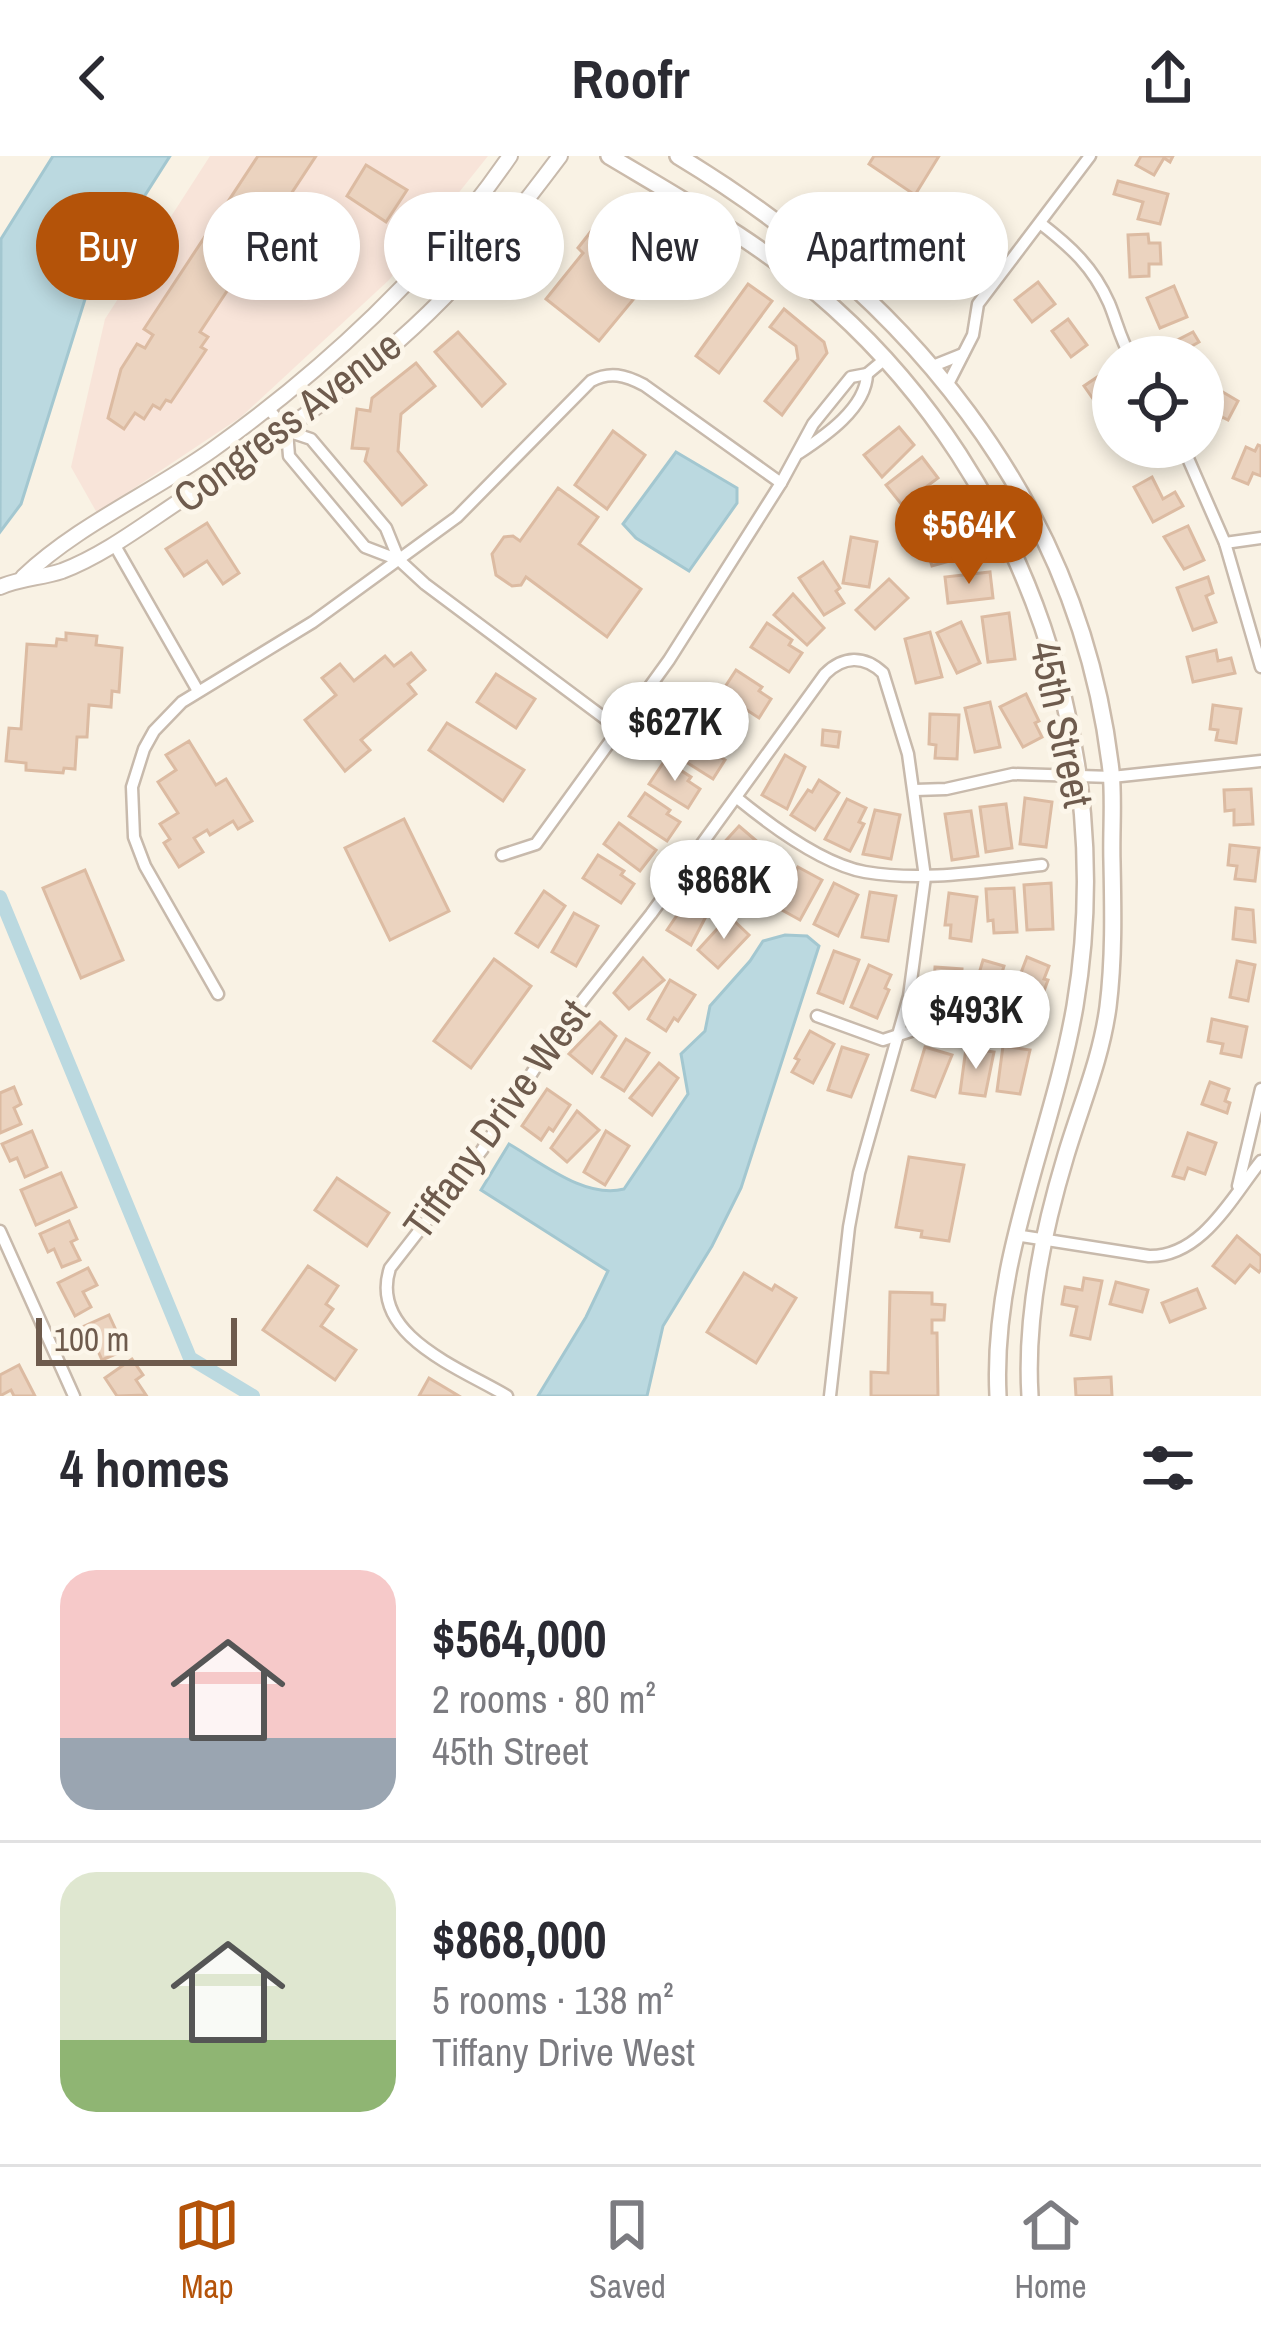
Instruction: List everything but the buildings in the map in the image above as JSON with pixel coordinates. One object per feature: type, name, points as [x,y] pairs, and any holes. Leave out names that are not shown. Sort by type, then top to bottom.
[{"type":"main road","name":"45th Street","points":[[609,156],[688,202],[797,277],[885,359],[942,429],[995,516],[1036,609],[1066,701],[1080,777],[1087,873],[1080,975],[1061,1067],[1015,1235],[999,1342],[998,1396]]},
{"type":"main road","name":"45th Street","points":[[678,156],[789,230],[847,277],[948,384],[1023,496],[1065,590],[1095,687],[1112,777],[1114,908],[1108,1006],[1098,1059],[1044,1239],[1031,1331],[1030,1396]]},
{"type":"main road","points":[[885,359],[911,355],[932,364]]},
{"type":"street","name":"Congress Avenue","points":[[22,577],[47,554],[210,452],[268,408],[363,325],[424,262],[510,156]]},
{"type":"street","name":"Congress Avenue","points":[[0,587],[22,577],[58,573],[114,544],[286,430],[384,352],[454,286],[560,156]]},
{"type":"street","points":[[948,384],[973,335],[978,304],[1090,156]]},
{"type":"street","points":[[1040,223],[1083,256],[1110,305],[1119,336]]},
{"type":"street","points":[[932,364],[963,354]]},
{"type":"street","points":[[502,855],[536,844],[669,660],[813,424],[851,377],[867,374],[885,359]]},
{"type":"street","points":[[796,455],[830,433],[866,388],[867,374]]},
{"type":"street","points":[[218,994],[145,866],[131,818],[132,787],[143,749],[166,716],[313,622],[399,560],[488,489],[576,396],[603,375],[644,385],[781,483]]},
{"type":"street","points":[[268,408],[286,430],[311,439],[386,528],[399,560]]},
{"type":"street","points":[[286,430],[289,456],[365,547],[399,560],[424,584],[619,729]]},
{"type":"street","points":[[1192,468],[1225,543],[1261,667]]},
{"type":"street","points":[[1225,543],[1261,538]]},
{"type":"street","points":[[114,544],[199,691]]},
{"type":"street","name":"Tiffany Drive West","points":[[506,1396],[403,1332],[386,1298],[394,1260],[482,1150],[563,1025],[737,798],[825,674],[840,663],[868,662],[888,681],[915,790]]},
{"type":"street","points":[[830,1396],[849,1227],[909,996],[925,877],[915,790],[946,789],[1013,774],[1112,777],[1261,761]]},
{"type":"street","points":[[737,798],[781,834],[861,871],[925,877],[1042,865]]},
{"type":"street","points":[[817,1016],[883,1040],[914,1030],[1027,1029]]},
{"type":"street","points":[[1238,1189],[1261,1089]]},
{"type":"street","points":[[1015,1235],[1149,1256],[1170,1255],[1197,1240],[1261,1161]]},
{"type":"street","points":[[0,1231],[74,1396]]},
{"type":"shaded area","points":[[210,156],[488,156],[459,192],[384,192],[384,285],[241,417],[97,513],[71,467],[105,319],[117,300],[179,300],[179,204]]},
{"type":"water","points":[[53,156],[170,156],[147,192],[36,192],[36,300],[85,300],[21,504],[0,532],[1,239]]},
{"type":"water","points":[[676,452],[737,488],[737,503],[689,571],[636,538],[623,524]]},
{"type":"water","points":[[807,936],[819,946],[741,1188],[663,1326],[647,1396],[538,1396],[608,1271],[481,1190],[509,1144],[579,1184],[609,1191],[624,1189],[688,1094],[681,1054],[705,1031],[710,1006],[763,941]]},
{"type":"waterway","points":[[0,897],[190,1358],[253,1396]]}]
